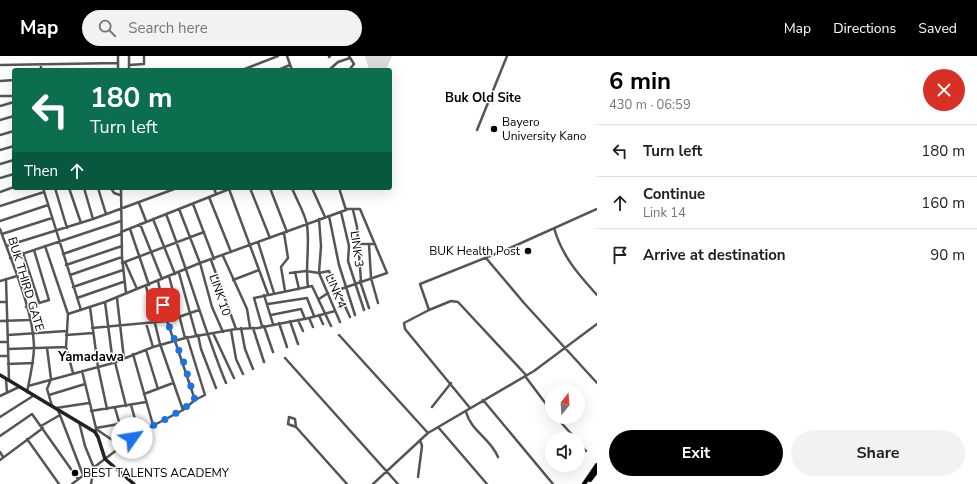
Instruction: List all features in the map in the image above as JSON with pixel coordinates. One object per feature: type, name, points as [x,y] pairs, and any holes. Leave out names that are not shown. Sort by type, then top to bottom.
[{"type":"main road","points":[[584,484],[597,465]]},
{"type":"main road","points":[[587,484],[597,471]]},
{"type":"street","points":[[118,56],[118,68]]},
{"type":"street","points":[[129,56],[129,65],[144,64],[144,56]]},
{"type":"street","points":[[247,68],[278,56]]},
{"type":"street","points":[[287,56],[291,68]]},
{"type":"street","points":[[477,130],[507,56]]},
{"type":"street","points":[[331,68],[338,62],[349,57],[354,64],[351,68]]},
{"type":"street","points":[[0,65],[118,63]]},
{"type":"street","points":[[283,68],[290,65]]},
{"type":"street","points":[[0,81],[12,80]]},
{"type":"street","points":[[0,96],[12,96]]},
{"type":"street","points":[[0,106],[12,103]]},
{"type":"street","points":[[0,120],[12,117]]},
{"type":"street","points":[[0,135],[12,132]]},
{"type":"street","points":[[0,150],[12,147]]},
{"type":"street","points":[[0,164],[12,161]]},
{"type":"street","points":[[0,178],[12,175]]},
{"type":"street","points":[[0,192],[12,188]]},
{"type":"street","points":[[56,190],[67,228]]},
{"type":"street","points":[[70,190],[81,223]]},
{"type":"street","points":[[85,190],[93,219]]},
{"type":"street","points":[[99,190],[106,214]]},
{"type":"street","points":[[112,190],[114,193],[120,196]]},
{"type":"street","points":[[120,190],[122,257],[137,289]]},
{"type":"street","points":[[6,246],[121,210],[172,190]]},
{"type":"street","points":[[215,190],[216,194]]},
{"type":"street","points":[[63,254],[121,233],[146,221],[228,190]]},
{"type":"street","points":[[231,190],[268,294]]},
{"type":"street","points":[[251,190],[270,238]]},
{"type":"street","points":[[271,190],[286,232],[288,258],[281,266],[285,291]]},
{"type":"street","points":[[293,190],[306,224],[308,248],[306,271],[308,287]]},
{"type":"street","points":[[313,190],[325,217]]},
{"type":"street","points":[[340,190],[346,209]]},
{"type":"street","points":[[0,206],[44,192],[81,310]]},
{"type":"street","points":[[209,197],[231,252]]},
{"type":"street","points":[[139,203],[146,221]]},
{"type":"street","points":[[193,204],[204,232],[236,329]]},
{"type":"street","points":[[0,221],[48,205]]},
{"type":"street","name":"LINK 10","points":[[179,209],[200,264],[212,307],[223,332]]},
{"type":"street","points":[[68,314],[117,298],[126,293],[175,275],[212,259],[346,209],[360,209],[387,274],[360,281],[338,290]]},
{"type":"street","points":[[429,310],[420,284],[486,258],[597,209]]},
{"type":"street","points":[[354,210],[359,244],[360,281],[369,308]]},
{"type":"street","name":"LINK 3","points":[[341,212],[349,246],[348,261],[364,310]]},
{"type":"street","points":[[166,214],[187,269],[190,285],[207,334],[226,383]]},
{"type":"street","name":"LINK 4","points":[[330,216],[339,265],[355,315]]},
{"type":"street","points":[[2,234],[52,218]]},
{"type":"street","points":[[153,219],[175,275]]},
{"type":"street","name":"LINK 4","points":[[319,219],[319,273],[340,322]]},
{"type":"street","points":[[10,258],[121,221]]},
{"type":"street","points":[[140,224],[162,279]]},
{"type":"street","points":[[554,228],[558,242],[566,258],[597,295]]},
{"type":"street","name":"BUK THIRD GATE","points":[[0,229],[17,276],[33,332],[33,363],[27,392]]},
{"type":"street","points":[[130,229],[149,285]]},
{"type":"street","points":[[124,262],[204,232]]},
{"type":"street","points":[[258,242],[274,293]]},
{"type":"street","points":[[359,244],[375,244]]},
{"type":"street","points":[[369,244],[371,278],[378,303]]},
{"type":"street","points":[[250,245],[268,294]]},
{"type":"street","points":[[45,246],[68,314],[66,347],[73,373]]},
{"type":"street","points":[[66,265],[122,246]]},
{"type":"street","points":[[26,307],[50,299],[34,250]]},
{"type":"street","points":[[23,253],[39,302]]},
{"type":"street","points":[[223,256],[247,310],[264,362]]},
{"type":"street","points":[[70,275],[122,257]]},
{"type":"street","points":[[486,258],[519,298],[597,384]]},
{"type":"street","points":[[124,262],[123,282],[126,293]]},
{"type":"street","points":[[73,287],[123,270]]},
{"type":"street","points":[[233,280],[259,270]]},
{"type":"street","points":[[290,274],[306,271],[319,273],[329,270],[350,317]]},
{"type":"street","points":[[296,272],[299,289]]},
{"type":"street","points":[[179,273],[201,349],[216,388]]},
{"type":"street","points":[[0,282],[17,276]]},
{"type":"street","points":[[72,484],[139,433],[153,424],[183,410],[195,400],[206,394],[179,318],[169,276]]},
{"type":"street","points":[[6,280],[8,335],[7,393]]},
{"type":"street","points":[[158,281],[167,321],[195,400]]},
{"type":"street","points":[[76,298],[123,282]]},
{"type":"street","points":[[146,286],[160,344],[183,410]]},
{"type":"street","points":[[274,352],[263,326],[254,298],[268,294],[313,287],[331,326]]},
{"type":"street","points":[[319,299],[328,294]]},
{"type":"street","points":[[264,295],[273,324]]},
{"type":"street","points":[[117,298],[124,359]]},
{"type":"street","points":[[268,304],[307,298],[314,316]]},
{"type":"street","points":[[470,408],[451,383],[417,346],[404,328],[406,322],[451,300],[458,302],[525,376],[545,403]]},
{"type":"street","points":[[0,302],[6,302]]},
{"type":"street","points":[[105,302],[114,362],[126,406]]},
{"type":"street","points":[[90,307],[98,367],[107,409]]},
{"type":"street","points":[[271,314],[301,309],[305,319]]},
{"type":"street","points":[[92,328],[167,321],[199,310]]},
{"type":"street","points":[[28,386],[124,359],[160,344],[186,337],[305,319],[335,310]]},
{"type":"street","points":[[319,315],[323,324]]},
{"type":"street","points":[[309,318],[313,327]]},
{"type":"street","points":[[0,321],[7,322],[30,320]]},
{"type":"street","points":[[298,320],[303,330]]},
{"type":"street","points":[[290,321],[298,344]]},
{"type":"street","points":[[146,323],[153,347]]},
{"type":"street","points":[[279,323],[287,347]]},
{"type":"street","points":[[373,484],[428,433],[525,376],[597,324]]},
{"type":"street","points":[[241,328],[245,348],[253,368]]},
{"type":"street","points":[[231,330],[236,358],[243,374]]},
{"type":"street","points":[[8,335],[33,332],[66,331]]},
{"type":"street","points":[[66,335],[93,333]]},
{"type":"street","points":[[213,333],[234,378]]},
{"type":"street","points":[[339,335],[428,433]]},
{"type":"street","points":[[0,342],[8,342]]},
{"type":"street","points":[[8,349],[66,347]]},
{"type":"street","points":[[47,348],[51,379],[47,389],[55,408],[60,415],[83,475]]},
{"type":"street","points":[[146,350],[158,389]]},
{"type":"street","points":[[133,354],[153,424]]},
{"type":"street","points":[[0,356],[8,356]]},
{"type":"street","points":[[285,358],[398,484]]},
{"type":"street","points":[[8,364],[33,363]]},
{"type":"street","points":[[82,371],[98,437],[105,459],[134,484]]},
{"type":"street","points":[[0,375],[79,422],[96,429],[121,446]]},
{"type":"street","points":[[144,394],[173,383]]},
{"type":"street","points":[[432,407],[451,383]]},
{"type":"street","points":[[49,395],[85,384]]},
{"type":"street","points":[[0,396],[19,387]]},
{"type":"street","points":[[0,417],[33,396]]},
{"type":"street","points":[[484,400],[553,484]]},
{"type":"street","points":[[92,411],[146,402]]},
{"type":"street","points":[[55,408],[90,403]]},
{"type":"street","points":[[131,405],[139,433]]},
{"type":"street","points":[[115,408],[126,442]]},
{"type":"street","points":[[466,412],[471,425],[483,436],[498,457]]},
{"type":"street","points":[[0,436],[31,414],[42,427],[78,479]]},
{"type":"street","points":[[0,460],[60,415]]},
{"type":"street","points":[[79,422],[85,446],[94,468],[91,484]]},
{"type":"street","points":[[96,429],[119,424]]},
{"type":"street","points":[[562,424],[570,432]]},
{"type":"street","points":[[296,427],[347,484]]},
{"type":"street","points":[[438,427],[487,484]]},
{"type":"street","points":[[27,439],[59,484]]},
{"type":"street","points":[[418,477],[422,446],[420,440]]},
{"type":"street","points":[[0,452],[3,457]]},
{"type":"shaded area","points":[[365,56],[392,56],[387,68],[368,68]]},
{"type":"place","name":"Bayero University Kano","points":[[494,129]]},
{"type":"place","name":"BUK Health Post","points":[[528,251]]},
{"type":"place","name":"BEST TALENTS ACADEMY","points":[[75,473]]},
{"type":"district","name":"Buk Old Site","points":[[483,98]]},
{"type":"district","name":"Yamadawa","points":[[91,357]]},
{"type":"route","points":[[132,438],[153,424],[183,410],[195,400],[184,363],[175,340],[174,341],[163,305]]}]
